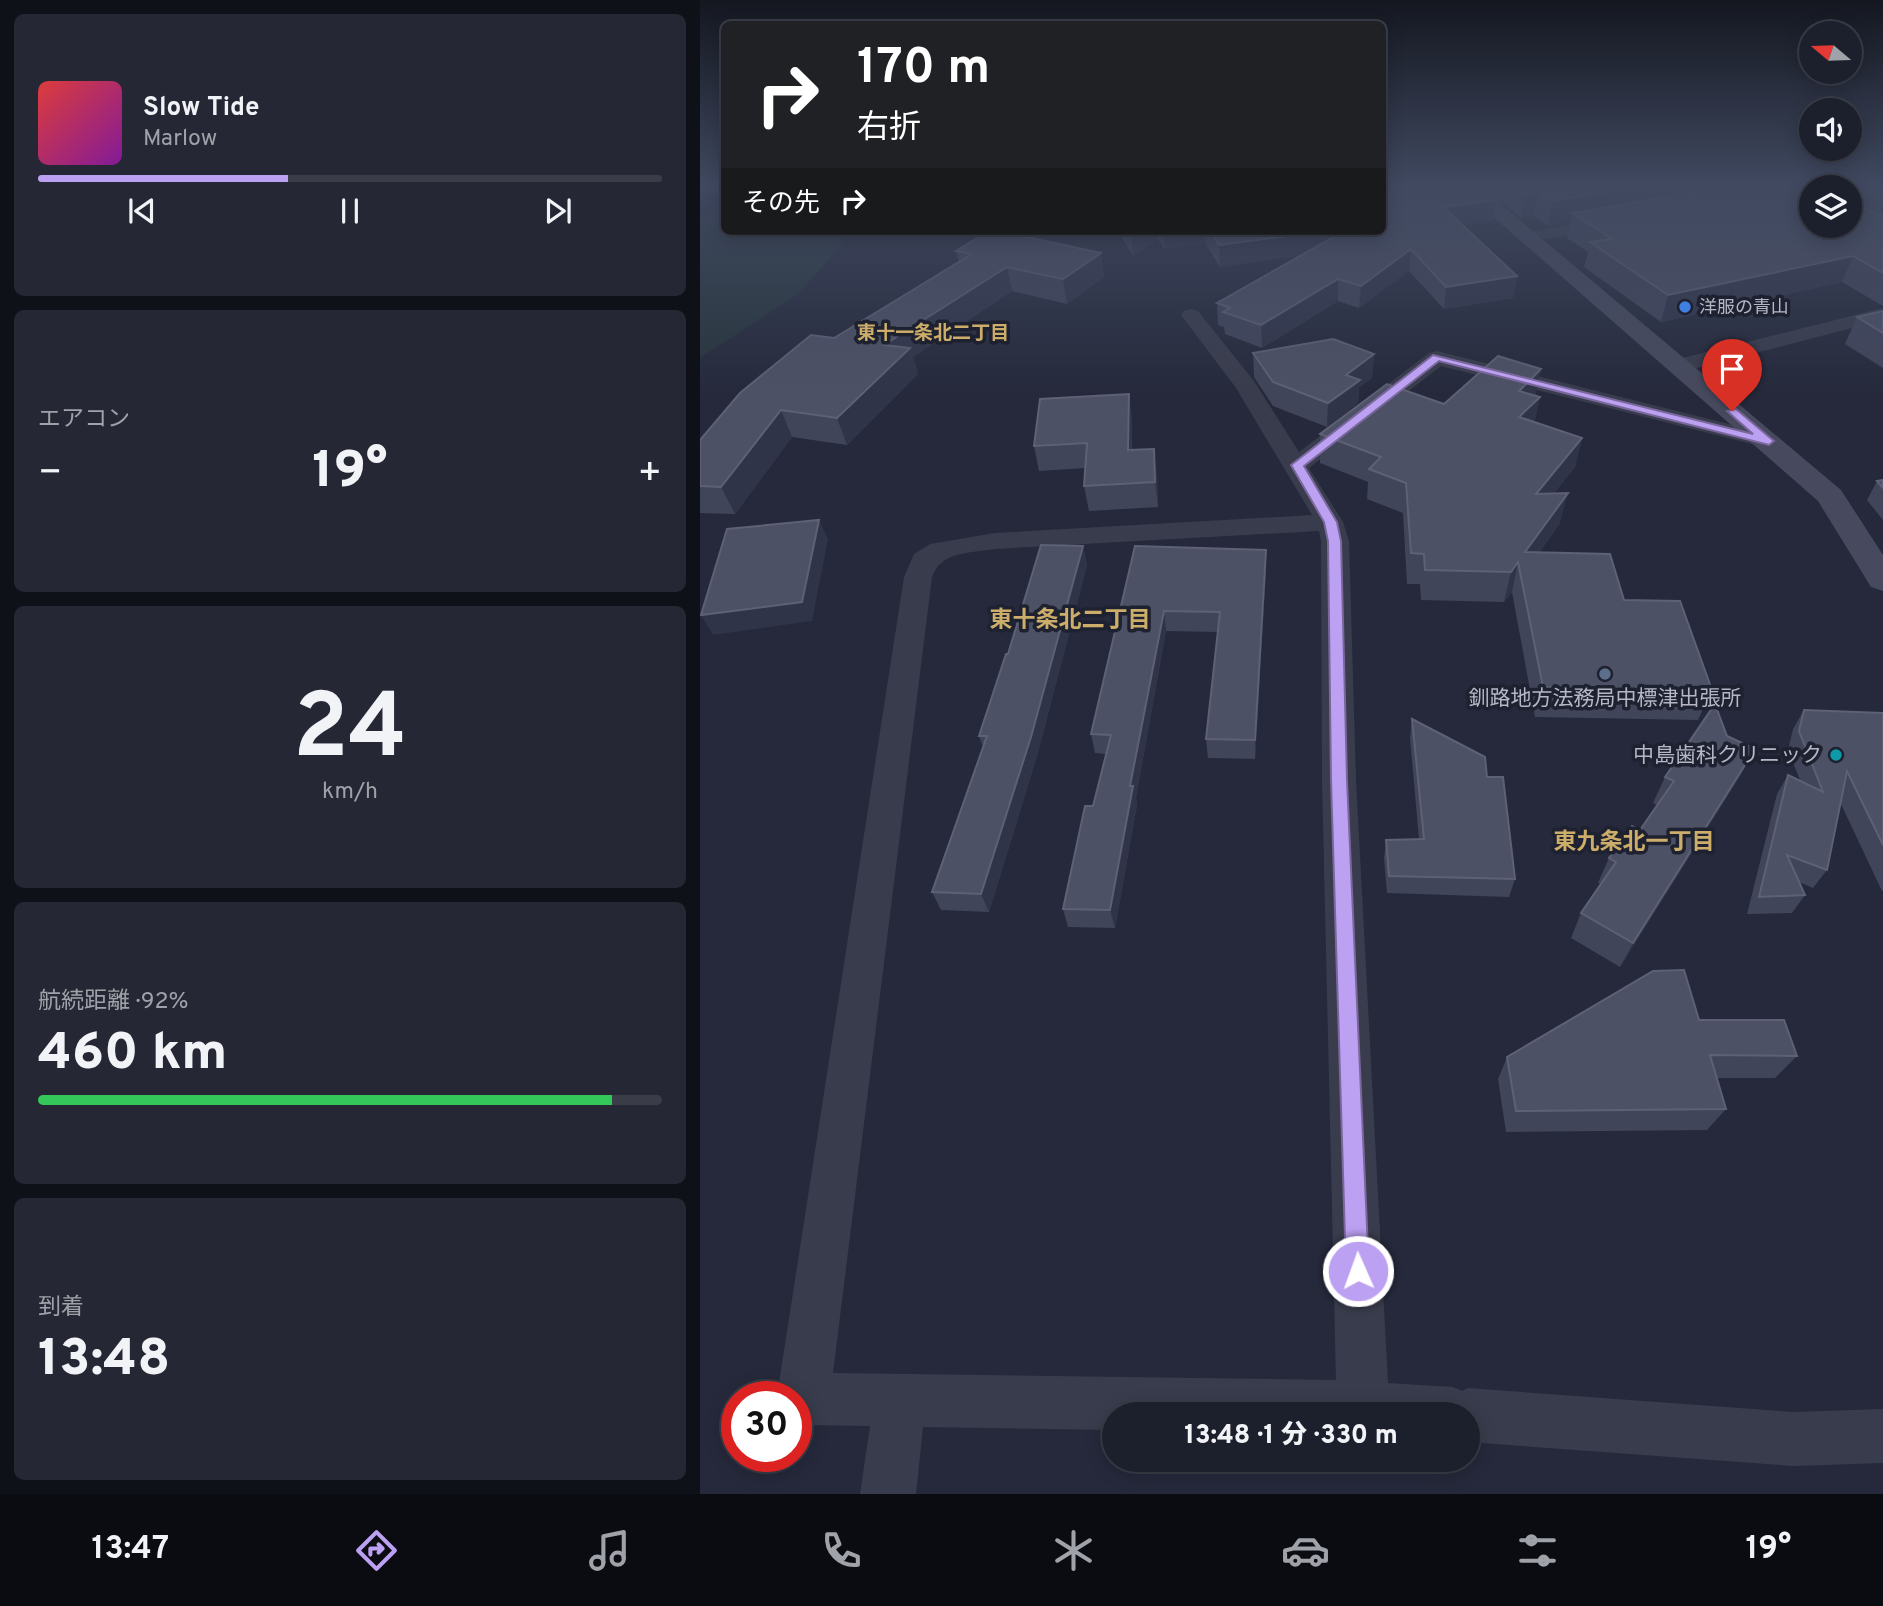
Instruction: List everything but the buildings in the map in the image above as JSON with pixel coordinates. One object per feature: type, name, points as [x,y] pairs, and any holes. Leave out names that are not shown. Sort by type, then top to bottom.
[{"type":"main road","points":[[1549,255],[1830,496],[1883,580]]},
{"type":"street","points":[[1678,366],[1883,314]]},
{"type":"street","points":[[1191,315],[1246,386],[1297,465],[1330,522],[1335,541],[1339,780],[1363,1402]]},
{"type":"street","points":[[1297,465],[1437,358],[1769,441]]},
{"type":"street","points":[[1102,1402],[803,1399],[918,577],[924,560],[940,550],[995,541],[1330,522]]},
{"type":"street","points":[[888,1494],[901,1399]]},
{"type":"street","points":[[1480,1416],[1793,1439],[1883,1436]]},
{"type":"shaded area","points":[[700,255],[833,255],[799,293],[700,358]]},
{"type":"place","name":"洋服の青山","points":[[1685,307]]},
{"type":"place","name":"釧路地方法務局中標津出張所","points":[[1605,674]]},
{"type":"place","name":"中島歯科クリニック","points":[[1836,755]]},
{"type":"district","name":"東十一条北二丁目","points":[[933,332]]},
{"type":"district","name":"東十条北二丁目","points":[[1070,619]]},
{"type":"district","name":"東九条北一丁目","points":[[1634,841]]},
{"type":"route","points":[[1358,1271],[1339,780],[1335,541],[1330,522],[1297,465],[1437,358],[1769,441],[1732,411]]}]
